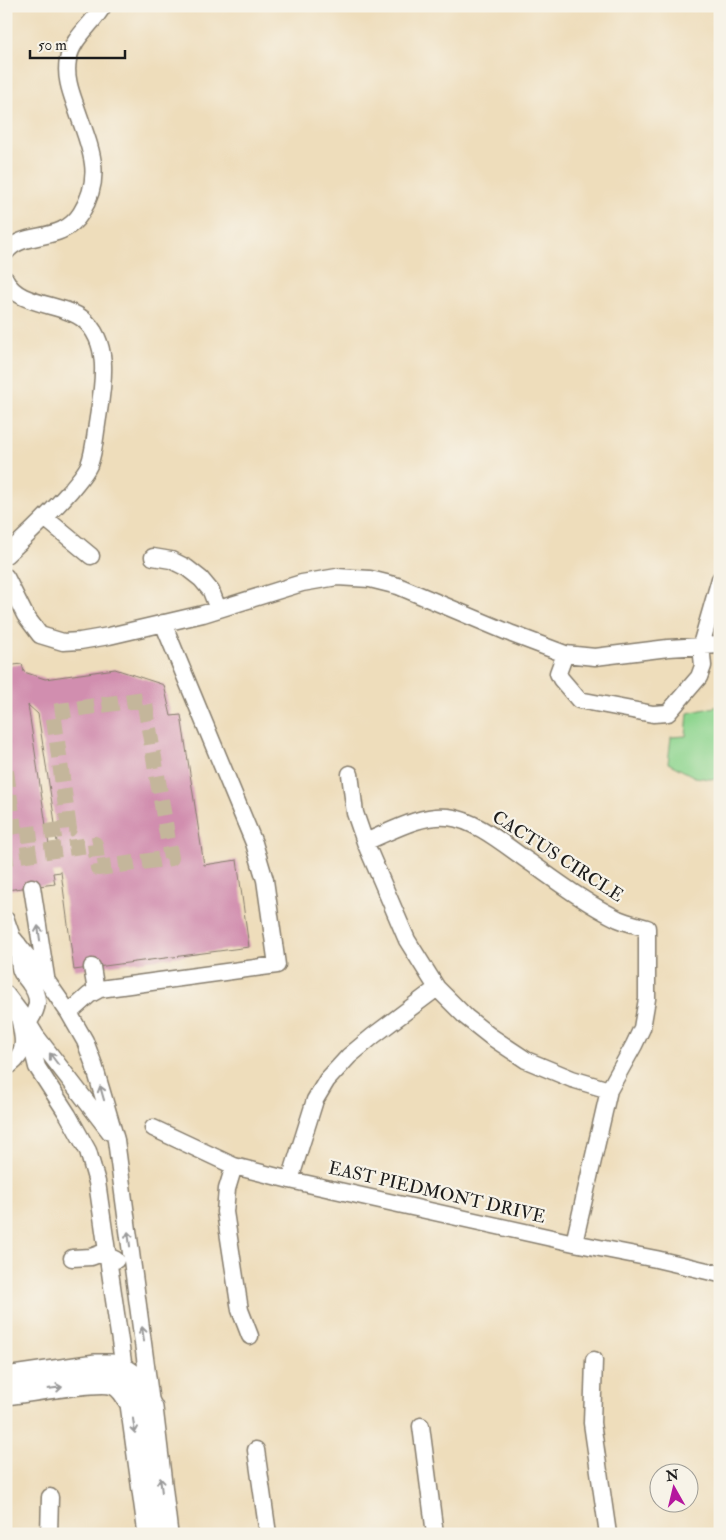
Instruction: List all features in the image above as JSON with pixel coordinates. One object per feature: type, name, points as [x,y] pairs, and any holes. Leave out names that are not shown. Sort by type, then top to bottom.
[{"type":"main road","points":[[6,1378],[96,1366],[117,1373],[133,1375],[152,1408],[167,1534]]},
{"type":"main road","points":[[6,1394],[98,1382],[117,1373]]},
{"type":"main road","points":[[117,1373],[124,1392],[132,1404],[149,1534]]},
{"type":"street","points":[[6,252],[14,244],[64,230],[81,213],[88,199],[94,170],[93,157],[70,92],[68,65],[72,48],[103,6]]},
{"type":"street","points":[[6,280],[16,293],[26,298],[72,312],[82,319],[92,329],[98,339],[102,358],[102,393],[94,448],[89,465],[72,489],[6,555]]},
{"type":"street","points":[[45,518],[90,556]]},
{"type":"street","points":[[153,557],[171,560],[187,568],[201,579],[211,591],[218,609]]},
{"type":"street","points":[[6,577],[25,615],[40,635],[63,642],[80,641],[163,623],[218,609],[302,583],[337,576],[370,579],[398,586],[565,654],[595,657],[702,646],[720,646]]},
{"type":"street","points":[[565,654],[558,673],[578,700],[653,714],[668,713],[700,677],[702,646],[714,620],[720,579]]},
{"type":"street","points":[[69,1013],[89,995],[100,989],[277,964],[264,880],[254,843],[163,623]]},
{"type":"street","points":[[350,774],[355,813],[365,842],[407,940],[436,988],[466,1017],[526,1060],[572,1079],[610,1090]]},
{"type":"street","name":"CACTUS CIRCLE","points":[[365,842],[412,822],[430,817],[449,817],[468,822],[489,834],[599,909],[618,919],[647,928],[646,999],[642,1028],[610,1090],[574,1244]]},
{"type":"street","points":[[32,887],[46,980]]},
{"type":"street","points":[[6,920],[12,937],[69,1013],[85,1041],[94,1065],[116,1140],[152,1408]]},
{"type":"street","points":[[8,1059],[17,1059],[23,1049],[38,1003],[37,995],[32,985],[20,971],[18,944]]},
{"type":"street","points":[[92,967],[96,991]]},
{"type":"street","points":[[290,1180],[315,1100],[327,1080],[349,1056],[436,988]]},
{"type":"street","points":[[6,994],[18,1008],[29,1030],[116,1140]]},
{"type":"street","points":[[29,1030],[37,1067],[68,1115],[88,1151],[97,1182],[117,1373]]},
{"type":"street","name":"EAST PIEDMONT DRIVE","points":[[152,1128],[234,1166],[574,1244],[656,1259],[720,1274]]},
{"type":"street","points":[[234,1166],[226,1189],[225,1212],[240,1310],[250,1336]]},
{"type":"street","points":[[71,1253],[91,1257],[105,1254],[123,1266],[136,1287]]},
{"type":"street","points":[[594,1360],[592,1423],[608,1534]]},
{"type":"street","points":[[421,1426],[435,1534]]},
{"type":"street","points":[[256,1450],[268,1534]]},
{"type":"street","points":[[49,1534],[50,1497]]},
{"type":"green space","points":[[720,706],[720,785],[717,780],[695,777],[668,763],[671,737],[686,736],[688,713]]},
{"type":"building","points":[[22,664],[24,672],[45,679],[115,669],[164,685],[171,716],[181,715],[204,865],[237,860],[249,947],[74,970],[61,872],[53,873],[55,884],[6,890],[6,666]],"holes":[[[28,705],[38,714],[58,851],[50,852]]]},
{"type":"tunnel","points":[[6,771],[15,836],[69,829],[53,712],[144,699],[171,858],[98,868],[95,844],[6,857]]}]
